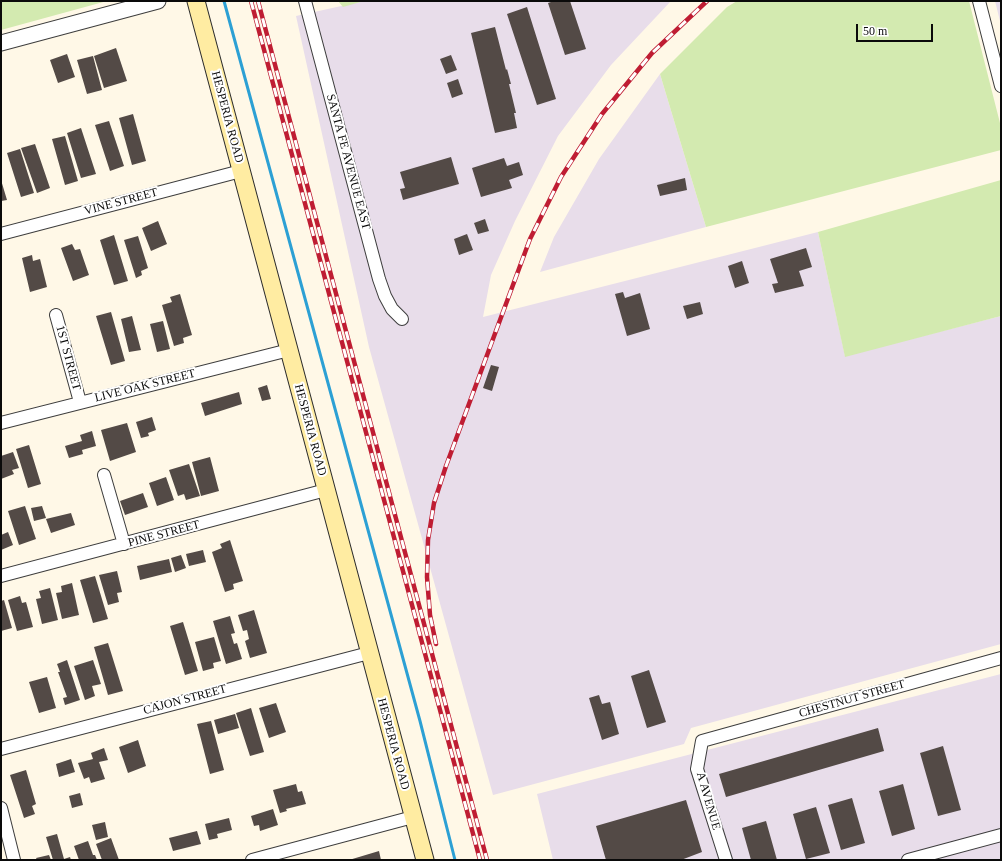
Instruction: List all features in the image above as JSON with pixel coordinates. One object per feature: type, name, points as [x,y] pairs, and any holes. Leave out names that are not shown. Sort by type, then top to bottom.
[{"type":"main road","name":"HESPERIA ROAD","points":[[196,1],[424,860]]},
{"type":"street","points":[[1,43],[158,1]]},
{"type":"street","name":"SANTA FE AVENUE EAST","points":[[305,1],[383,291],[392,309],[402,318]]},
{"type":"street","points":[[979,1],[1001,86]]},
{"type":"street","name":"VINE STREET","points":[[1,234],[241,171]]},
{"type":"street","name":"1ST STREET","points":[[56,315],[80,402]]},
{"type":"street","name":"LIVE OAK STREET","points":[[1,423],[289,350]]},
{"type":"street","points":[[104,475],[124,544]]},
{"type":"street","name":"PINE STREET","points":[[1,576],[326,490]]},
{"type":"street","name":"CAJON STREET","points":[[1,749],[369,653]]},
{"type":"street","name":"CHESTNUT STREET","points":[[702,741],[1001,658]]},
{"type":"street","name":"A AVENUE","points":[[702,741],[697,769],[726,860]]},
{"type":"street","points":[[1,808],[14,860]]},
{"type":"street","points":[[252,860],[413,817]]},
{"type":"street","points":[[908,860],[942,856],[1001,836]]},
{"type":"shaded area","points":[[364,1],[671,1],[611,65],[558,136],[515,221],[491,275],[483,317],[818,232],[845,356],[1001,316],[1001,644],[691,728],[684,744],[493,795],[369,347],[296,16]]},
{"type":"shaded area","points":[[995,1],[1001,1],[1001,25]]},
{"type":"shaded area","points":[[660,74],[706,227],[540,272],[554,237],[599,159]]},
{"type":"shaded area","points":[[1001,674],[1001,860],[553,860],[537,794]]},
{"type":"green space","points":[[1,1],[107,1],[1,30]]},
{"type":"green space","points":[[338,1],[364,1],[343,7]]},
{"type":"green space","points":[[737,1],[969,1],[1001,127],[1001,150],[706,227],[660,74],[727,7]]},
{"type":"green space","points":[[1001,180],[1001,316],[845,357],[818,232]]},
{"type":"building","points":[[554,1],[570,1],[586,49],[565,55],[548,3]]},
{"type":"building","points":[[527,7],[556,99],[537,105],[507,14]]},
{"type":"building","points":[[495,27],[511,84],[509,84],[516,113],[514,113],[517,128],[495,133],[471,33]]},
{"type":"building","points":[[116,48],[127,81],[104,88],[94,56]]},
{"type":"building","points":[[67,54],[75,77],[58,83],[50,60]]},
{"type":"building","points":[[451,55],[457,70],[446,74],[440,59]]},
{"type":"building","points":[[93,56],[102,90],[87,94],[77,60]]},
{"type":"building","points":[[458,79],[463,94],[452,98],[447,83]]},
{"type":"building","points":[[133,114],[146,161],[132,165],[119,118]]},
{"type":"building","points":[[109,121],[124,166],[110,171],[95,125]]},
{"type":"building","points":[[81,128],[96,174],[81,178],[67,133]]},
{"type":"building","points":[[65,136],[78,181],[65,185],[52,139]]},
{"type":"building","points":[[35,144],[50,188],[37,193],[21,148]]},
{"type":"building","points":[[20,149],[34,193],[21,197],[7,153]]},
{"type":"building","points":[[451,157],[459,184],[403,200],[400,189],[405,188],[400,172]]},
{"type":"building","points":[[504,158],[507,166],[519,162],[523,175],[509,180],[512,188],[481,197],[472,168]]},
{"type":"building","points":[[685,178],[687,190],[660,196],[657,185]]},
{"type":"building","points":[[1,180],[7,200],[1,201]]},
{"type":"building","points":[[485,219],[489,231],[478,234],[474,223]]},
{"type":"building","points":[[158,221],[167,244],[151,251],[142,228]]},
{"type":"building","points":[[467,234],[473,250],[459,255],[454,239]]},
{"type":"building","points":[[114,235],[128,281],[114,285],[100,240]]},
{"type":"building","points":[[138,236],[148,268],[141,271],[142,275],[136,278],[124,240]]},
{"type":"building","points":[[72,244],[75,250],[80,249],[89,275],[73,281],[61,248]]},
{"type":"building","points":[[806,248],[812,267],[799,271],[804,286],[775,293],[772,284],[778,283],[770,259]]},
{"type":"building","points":[[32,255],[33,261],[40,259],[47,287],[30,292],[22,258]]},
{"type":"building","points":[[742,261],[749,283],[735,288],[728,266]]},
{"type":"building","points":[[623,292],[625,298],[640,293],[650,329],[627,336],[615,294]]},
{"type":"building","points":[[180,294],[192,335],[183,338],[184,343],[174,346],[162,305],[172,302],[170,297]]},
{"type":"building","points":[[700,302],[703,314],[687,319],[683,306]]},
{"type":"building","points":[[111,312],[125,361],[111,365],[96,316]]},
{"type":"building","points":[[132,316],[141,350],[129,352],[121,319]]},
{"type":"building","points":[[163,321],[170,349],[157,352],[150,324]]},
{"type":"building","points":[[491,365],[499,367],[492,391],[483,388]]},
{"type":"building","points":[[267,385],[271,399],[262,401],[258,388]]},
{"type":"building","points":[[239,392],[242,404],[205,416],[201,403]]},
{"type":"building","points":[[152,417],[156,430],[148,433],[149,436],[141,438],[136,422]]},
{"type":"building","points":[[127,423],[136,452],[110,461],[101,430]]},
{"type":"building","points":[[92,431],[96,446],[82,450],[83,454],[69,458],[65,446],[82,441],[80,435]]},
{"type":"building","points":[[29,445],[41,484],[28,488],[16,449]]},
{"type":"building","points":[[13,452],[19,468],[12,470],[14,474],[1,479],[1,456]]},
{"type":"building","points":[[210,457],[219,491],[201,496],[192,462]]},
{"type":"building","points":[[189,464],[200,496],[186,500],[184,494],[178,496],[169,470]]},
{"type":"building","points":[[166,477],[174,500],[157,506],[149,483]]},
{"type":"building","points":[[143,493],[148,507],[125,515],[120,501]]},
{"type":"building","points":[[25,506],[36,539],[19,545],[8,511]]},
{"type":"building","points":[[42,506],[46,518],[34,521],[31,508]]},
{"type":"building","points":[[71,513],[75,525],[51,533],[46,519]]},
{"type":"building","points":[[8,532],[13,545],[1,550],[1,535]]},
{"type":"building","points":[[230,540],[243,581],[233,584],[234,589],[225,592],[212,552],[222,548],[220,544]]},
{"type":"building","points":[[203,550],[206,562],[189,566],[186,554]]},
{"type":"building","points":[[181,555],[186,568],[175,572],[171,558]]},
{"type":"building","points":[[169,559],[172,572],[140,580],[137,566]]},
{"type":"building","points":[[117,571],[122,592],[117,593],[119,602],[108,605],[99,575]]},
{"type":"building","points":[[95,576],[108,619],[93,623],[80,580]]},
{"type":"building","points":[[72,583],[79,615],[62,619],[56,593],[62,592],[61,586]]},
{"type":"building","points":[[50,588],[58,620],[42,624],[36,599],[41,598],[39,591]]},
{"type":"building","points":[[20,596],[22,603],[26,602],[33,627],[17,631],[8,600]]},
{"type":"building","points":[[4,600],[12,628],[1,631],[1,601]]},
{"type":"building","points":[[254,610],[267,653],[250,658],[245,641],[249,639],[247,630],[243,631],[238,615]]},
{"type":"building","points":[[230,616],[235,633],[231,634],[234,644],[237,643],[242,659],[226,664],[213,621]]},
{"type":"building","points":[[183,622],[198,671],[185,675],[170,626]]},
{"type":"building","points":[[214,637],[221,661],[213,663],[214,668],[203,671],[195,642]]},
{"type":"building","points":[[108,643],[123,691],[108,695],[94,647]]},
{"type":"building","points":[[67,660],[80,700],[65,705],[63,698],[67,697],[58,672],[60,672],[57,664]]},
{"type":"building","points":[[93,660],[101,684],[92,686],[95,696],[85,700],[74,666]]},
{"type":"building","points":[[649,670],[666,722],[647,728],[631,676]]},
{"type":"building","points":[[47,677],[56,708],[39,713],[29,682]]},
{"type":"building","points":[[599,695],[602,704],[610,702],[619,734],[602,740],[589,698]]},
{"type":"building","points":[[276,703],[286,732],[269,738],[259,708]]},
{"type":"building","points":[[251,708],[264,752],[250,756],[236,713]]},
{"type":"building","points":[[235,714],[239,728],[218,734],[214,720]]},
{"type":"building","points":[[211,721],[224,770],[210,774],[197,724]]},
{"type":"building","points":[[878,728],[884,751],[726,797],[719,774]]},
{"type":"building","points":[[138,740],[146,766],[128,773],[119,747]]},
{"type":"building","points":[[943,746],[961,810],[938,816],[920,753]]},
{"type":"building","points":[[104,748],[108,760],[99,762],[105,779],[91,783],[89,777],[84,779],[78,763],[93,759],[91,753]]},
{"type":"building","points":[[71,759],[75,772],[59,777],[56,764]]},
{"type":"building","points":[[26,770],[36,804],[32,806],[35,814],[24,818],[10,775]]},
{"type":"building","points":[[296,784],[298,792],[302,791],[306,804],[286,809],[287,811],[280,813],[273,790]]},
{"type":"building","points":[[903,784],[915,829],[892,836],[879,791]]},
{"type":"building","points":[[80,793],[83,805],[72,808],[69,796]]},
{"type":"building","points":[[852,798],[865,843],[841,850],[828,805]]},
{"type":"building","points":[[686,800],[702,852],[681,860],[606,860],[596,826]]},
{"type":"building","points":[[816,807],[830,853],[806,859],[793,814]]},
{"type":"building","points":[[273,809],[278,825],[260,831],[259,825],[254,826],[251,816]]},
{"type":"building","points":[[229,818],[232,830],[217,834],[218,838],[209,840],[205,824]]},
{"type":"building","points":[[766,821],[777,860],[751,860],[742,828]]},
{"type":"building","points":[[105,822],[108,837],[96,840],[92,825]]},
{"type":"building","points":[[197,831],[201,844],[173,851],[169,838]]},
{"type":"building","points":[[57,834],[64,859],[70,857],[71,860],[53,860],[46,837]]},
{"type":"building","points":[[111,838],[119,860],[102,860],[96,844]]},
{"type":"building","points":[[88,841],[93,855],[95,855],[97,860],[79,860],[74,846]]},
{"type":"building","points":[[379,851],[381,860],[349,860]]},
{"type":"building","points":[[49,855],[51,860],[37,860],[36,858]]},
{"type":"waterway","points":[[224,1],[420,721],[455,860]]},
{"type":"railway","points":[[251,1],[480,860]]},
{"type":"railway","points":[[258,1],[487,860]]},
{"type":"railway","points":[[436,644],[430,615],[427,577],[428,540],[434,503],[446,466],[530,239],[561,177],[602,114],[652,53],[707,1]]}]
